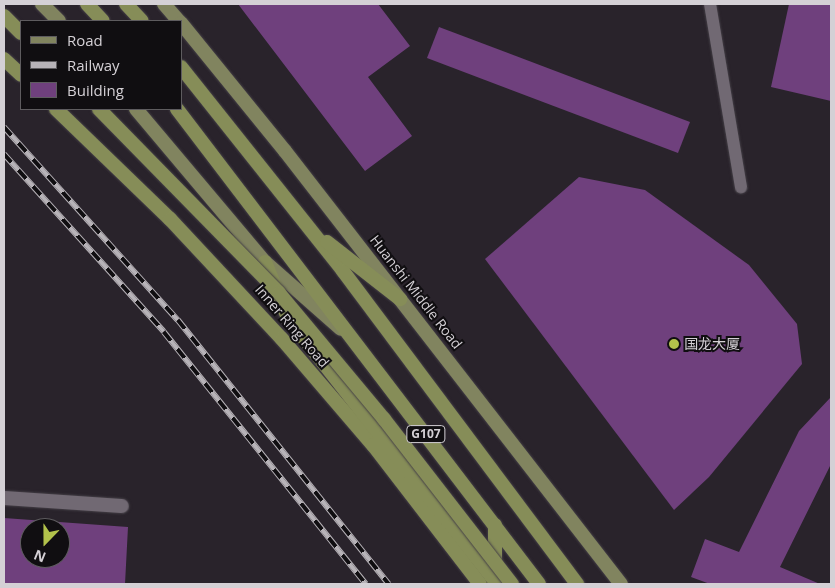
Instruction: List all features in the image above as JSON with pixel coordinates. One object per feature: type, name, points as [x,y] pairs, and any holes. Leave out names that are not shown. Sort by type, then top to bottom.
[{"type":"highway","points":[[87,4],[102,20]]},
{"type":"highway","points":[[126,4],[141,20]]},
{"type":"highway","points":[[4,16],[20,32]]},
{"type":"highway","points":[[4,59],[20,74]]},
{"type":"highway","points":[[182,68],[308,228],[577,584]]},
{"type":"highway","name":"Inner Ring Road","points":[[57,110],[170,219],[264,319],[373,445],[480,584]]},
{"type":"highway","name":"Inner Ring Road","points":[[100,110],[279,293],[384,419],[512,584]]},
{"type":"highway","points":[[178,110],[356,343]]},
{"type":"highway","points":[[308,228],[400,299]]},
{"type":"highway","points":[[265,262],[288,318],[496,583]]},
{"type":"highway","name":"G107","points":[[356,343],[496,525]]},
{"type":"highway","points":[[496,525],[496,583]]},
{"type":"highway","points":[[496,525],[539,584]]},
{"type":"main road","points":[[42,4],[58,20]]},
{"type":"main road","name":"Huanshi Middle Road","points":[[164,4],[178,20]]},
{"type":"main road","name":"Huanshi Middle Road","points":[[182,25],[400,299],[621,584]]},
{"type":"main road","points":[[137,110],[265,262],[356,343]]},
{"type":"street","points":[[4,498],[122,506]]},
{"type":"lane","points":[[710,4],[740,186]]},
{"type":"building","points":[[238,4],[378,4],[410,46],[368,77],[412,136],[365,171]]},
{"type":"building","points":[[789,4],[831,4],[831,101],[771,87]]},
{"type":"building","points":[[439,27],[690,122],[678,153],[427,58]]},
{"type":"building","name":"国龙大厦","points":[[579,177],[645,190],[749,265],[797,324],[802,364],[709,477],[674,510],[485,259]]},
{"type":"building","points":[[831,397],[831,464],[780,567],[820,584],[710,584],[691,577],[705,539],[739,552],[799,431]]},
{"type":"building","points":[[4,518],[20,519],[20,568],[70,568],[70,523],[128,527],[125,584],[4,584]]},
{"type":"railway","points":[[4,127],[178,320],[389,584]]},
{"type":"railway","points":[[4,154],[164,332],[366,584]]},
{"type":"place","name":"国龙大厦","points":[[674,344]]}]
